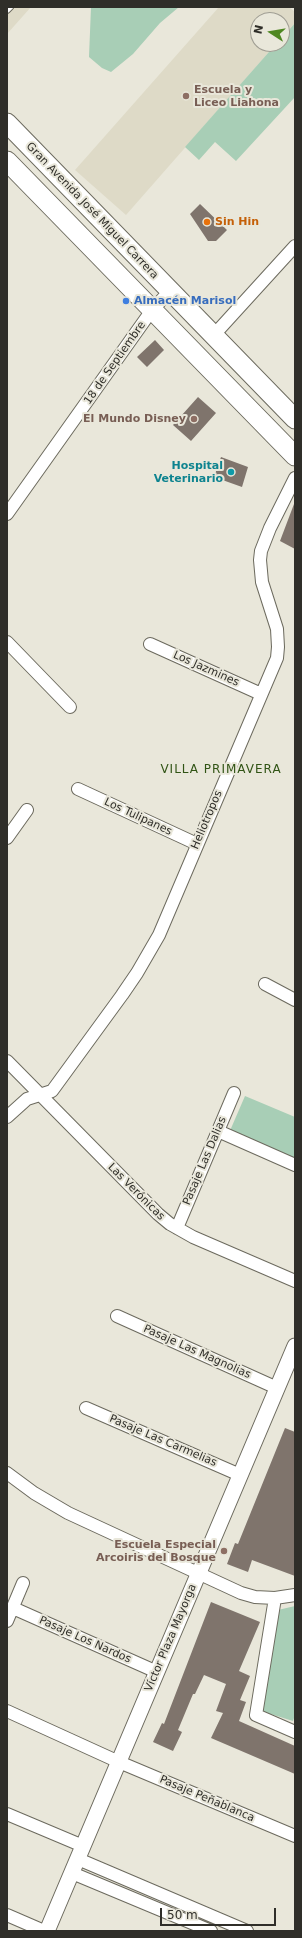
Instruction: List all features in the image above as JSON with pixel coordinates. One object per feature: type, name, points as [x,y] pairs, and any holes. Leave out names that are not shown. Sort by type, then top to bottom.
[{"type":"main road","name":"Gran Avenida José Miguel Carrera","points":[[7,123],[295,420]]},
{"type":"main road","points":[[7,161],[295,456]]},
{"type":"street","points":[[213,336],[295,246]]},
{"type":"street","name":"18 de Septiembre","points":[[7,514],[152,310],[170,291]]},
{"type":"street","name":"Heliotropos","points":[[7,1117],[27,1099],[52,1090],[137,973],[158,935],[276,658],[278,638],[275,621],[262,582],[260,570],[261,551],[282,500],[295,478]]},
{"type":"street","points":[[7,642],[70,707]]},
{"type":"street","name":"Los Jazmines","points":[[150,644],[261,694]]},
{"type":"street","name":"Los Tulipanes","points":[[78,789],[197,844]]},
{"type":"street","points":[[7,838],[27,810]]},
{"type":"street","points":[[265,984],[295,1000]]},
{"type":"street","name":"Las Verónicas","points":[[7,1060],[158,1214],[177,1228],[295,1281]]},
{"type":"street","name":"Pasaje Las Dalias","points":[[177,1228],[234,1093]]},
{"type":"street","points":[[218,1130],[295,1165]]},
{"type":"street","name":"Pasaje Las Magnolias","points":[[117,1316],[277,1388]]},
{"type":"street","name":"Víctor Plaza Mayorga","points":[[46,1931],[78,1859],[295,1346]]},
{"type":"street","name":"Pasaje Las Carmelias","points":[[86,1408],[240,1475]]},
{"type":"street","points":[[7,1473],[34,1493],[68,1513],[198,1574],[248,1595],[275,1598],[295,1595]]},
{"type":"street","points":[[7,1621],[23,1583]]},
{"type":"street","points":[[275,1598],[256,1715],[295,1731]]},
{"type":"street","name":"Pasaje Los Nardos","points":[[13,1608],[157,1672]]},
{"type":"street","name":"Pasaje Peñablanca","points":[[7,1711],[119,1762],[295,1836]]},
{"type":"street","points":[[7,1814],[78,1859],[210,1931]]},
{"type":"street","points":[[78,1859],[247,1931]]},
{"type":"street","points":[[7,1915],[46,1931]]},
{"type":"lane","points":[[7,10],[10,7]]},
{"type":"shaded area","points":[[7,7],[31,7],[7,34]]},
{"type":"shaded area","name":"Escuela y Liceo Liahona","points":[[219,7],[289,7],[295,12],[295,23],[290,29],[290,12],[250,12],[250,52],[269,52],[126,215],[75,170]]},
{"type":"green space","points":[[91,7],[179,7],[160,23],[133,54],[111,72],[102,68],[89,57]]},
{"type":"green space","points":[[295,23],[295,97],[236,161],[215,142],[199,160],[185,147],[269,52],[290,52],[290,29]]},
{"type":"green space","points":[[245,1096],[295,1117],[295,1161],[229,1133]]},
{"type":"green space","points":[[295,1606],[295,1715],[293,1721],[261,1711],[278,1610]]},
{"type":"building","name":"Sin Hin","points":[[200,204],[227,230],[216,241],[208,241],[190,214]]},
{"type":"building","points":[[155,340],[164,350],[147,367],[137,357]]},
{"type":"building","name":"El Mundo Disney","points":[[198,397],[216,413],[191,441],[173,425]]},
{"type":"building","name":"Hospital Veterinario","points":[[221,457],[248,467],[242,487],[214,477]]},
{"type":"building","points":[[295,504],[295,549],[280,541]]},
{"type":"building","points":[[285,1428],[295,1432],[295,1576],[252,1560],[248,1572],[227,1564],[235,1543],[238,1544]]},
{"type":"building","points":[[211,1602],[260,1622],[239,1671],[250,1676],[240,1700],[246,1702],[239,1721],[295,1746],[295,1774],[211,1738],[223,1713],[216,1711],[226,1684],[204,1675],[195,1694],[193,1694],[178,1730],[182,1732],[173,1751],[153,1742],[162,1723],[164,1724]]},
{"type":"place","name":"Escuela y Liceo Liahona","points":[[186,96]]},
{"type":"place","name":"Sin Hin","points":[[207,222]]},
{"type":"place","name":"Almacén Marisol","points":[[126,301]]},
{"type":"place","name":"El Mundo Disney","points":[[194,419]]},
{"type":"place","name":"Hospital Veterinario","points":[[231,472]]},
{"type":"place","name":"Escuela Especial Arcoiris del Bosque","points":[[224,1551]]},
{"type":"district","name":"VILLA PRIMAVERA","points":[[221,770]]}]
